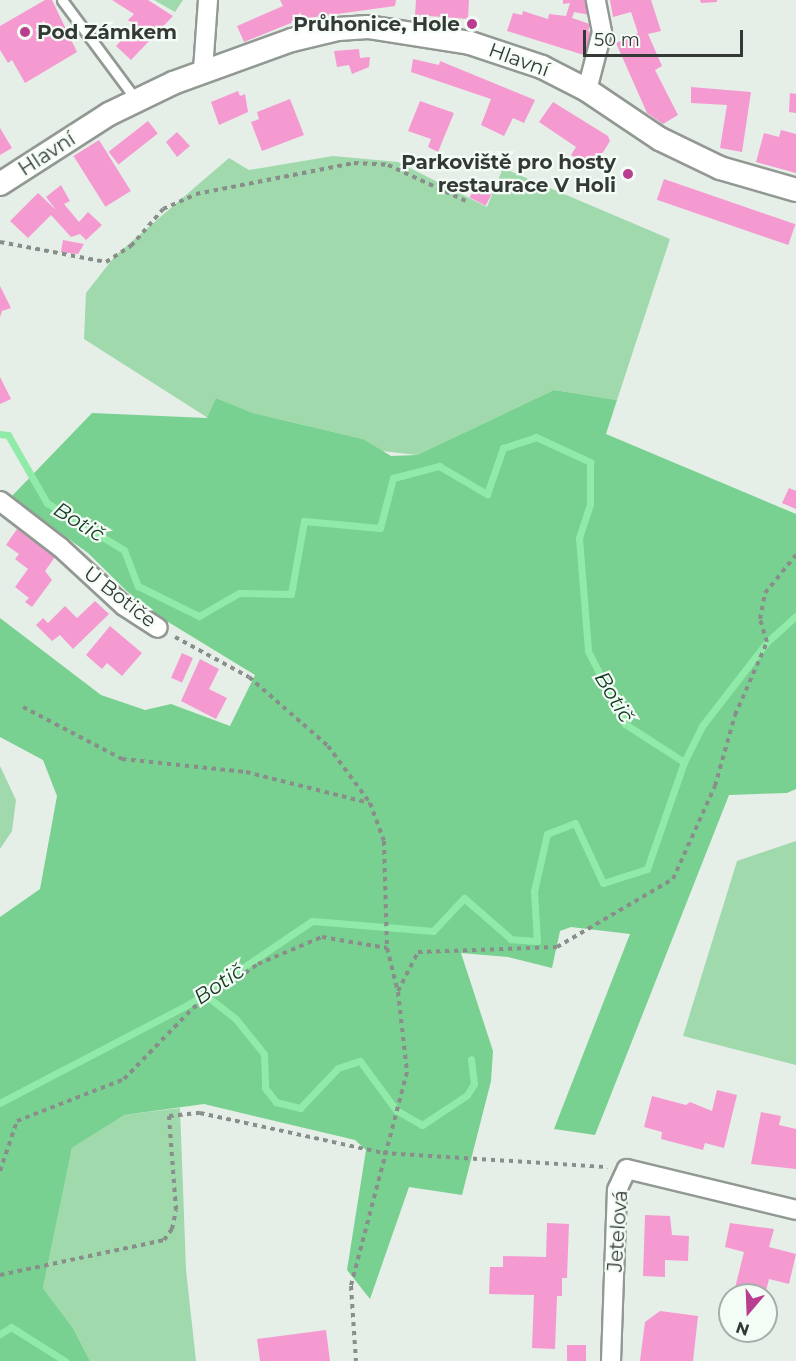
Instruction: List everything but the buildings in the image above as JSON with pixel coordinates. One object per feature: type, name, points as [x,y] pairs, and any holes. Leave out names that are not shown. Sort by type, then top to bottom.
[{"type":"street","points":[[203,70],[208,0]]},
{"type":"street","points":[[587,90],[602,32],[596,0]]},
{"type":"street","name":"Hlavní","points":[[0,184],[137,101],[203,70],[292,40],[338,29],[368,27],[430,35],[492,49],[551,71],[587,90],[660,139],[720,168],[796,190]]},
{"type":"street","name":"U Botiče","points":[[0,501],[60,547],[124,606],[158,628]]},
{"type":"street","name":"Jetelová","points":[[611,1361],[617,1190],[627,1169],[796,1210]]},
{"type":"lane","points":[[62,0],[137,101]]},
{"type":"path","points":[[0,242],[106,262],[131,246],[163,209],[196,194],[354,163],[388,165],[468,202]]},
{"type":"path","points":[[398,992],[418,952],[556,947],[673,879],[715,786],[735,715],[767,642],[760,619],[765,593],[796,555]]},
{"type":"path","name":"U Botiče","points":[[158,628],[249,677],[328,746],[370,803],[384,841],[387,948],[398,992],[407,1072],[383,1153],[381,1172],[351,1286],[356,1361]]},
{"type":"path","points":[[23,707],[122,759],[246,772],[370,803]]},
{"type":"path","points":[[0,1171],[17,1121],[124,1079],[193,1008],[258,964],[322,937],[387,948]]},
{"type":"path","points":[[0,1275],[164,1240],[172,1229],[176,1210],[169,1116],[200,1113],[383,1153],[627,1169]]},
{"type":"green space","points":[[154,0],[183,0],[175,12]]},
{"type":"green space","points":[[333,156],[398,162],[487,207],[503,168],[670,239],[617,400],[554,390],[417,455],[382,451],[363,439],[253,413],[216,398],[208,418],[84,339],[86,293],[115,256],[229,158],[249,170]]},
{"type":"green space","points":[[554,390],[617,400],[606,434],[796,514],[796,789],[787,793],[729,795],[595,1135],[554,1129],[630,934],[571,927],[560,931],[552,968],[508,957],[461,953],[493,1051],[491,1081],[462,1195],[409,1187],[370,1299],[347,1270],[366,1150],[355,1140],[204,1104],[124,1115],[72,1148],[43,1288],[73,1328],[90,1361],[0,1361],[0,917],[40,889],[57,796],[43,760],[0,737],[0,618],[101,695],[145,710],[171,704],[230,726],[255,675],[142,606],[88,553],[11,497],[92,413],[207,418],[216,398],[253,413],[363,439],[391,456],[417,455]]},
{"type":"green space","points":[[0,766],[16,800],[12,831],[0,849]]},
{"type":"green space","points":[[796,841],[796,1065],[683,1036],[737,861]]},
{"type":"green space","points":[[180,1108],[186,1270],[196,1361],[90,1361],[73,1328],[43,1288],[72,1148],[123,1115]]},
{"type":"waterway","name":"Botič","points":[[0,434],[8,435],[47,503],[124,550],[138,586],[199,616],[239,593],[291,594],[304,521],[380,528],[393,478],[439,466],[487,494],[503,448],[536,437],[590,462],[590,504],[579,538],[588,651],[625,724],[684,762],[647,869],[603,883],[575,823],[547,834],[534,891],[537,941],[511,939],[464,898],[433,931],[312,921],[189,1004],[0,1103]]},
{"type":"waterway","points":[[684,762],[702,726],[767,642],[796,616]]},
{"type":"waterway","points":[[204,994],[235,1018],[264,1054],[265,1088],[276,1102],[300,1108],[338,1068],[360,1061],[396,1110],[422,1125],[467,1095],[474,1084],[471,1059]]},
{"type":"waterway","name":"Botič","points":[[0,1334],[11,1327],[65,1361]]},
{"type":"place","name":"Průhonice, Hole","points":[[472,24]]},
{"type":"place","name":"Pod Zámkem","points":[[25,32]]},
{"type":"place","name":"Parkoviště pro hosty restaurace V Holi","points":[[628,174]]}]
